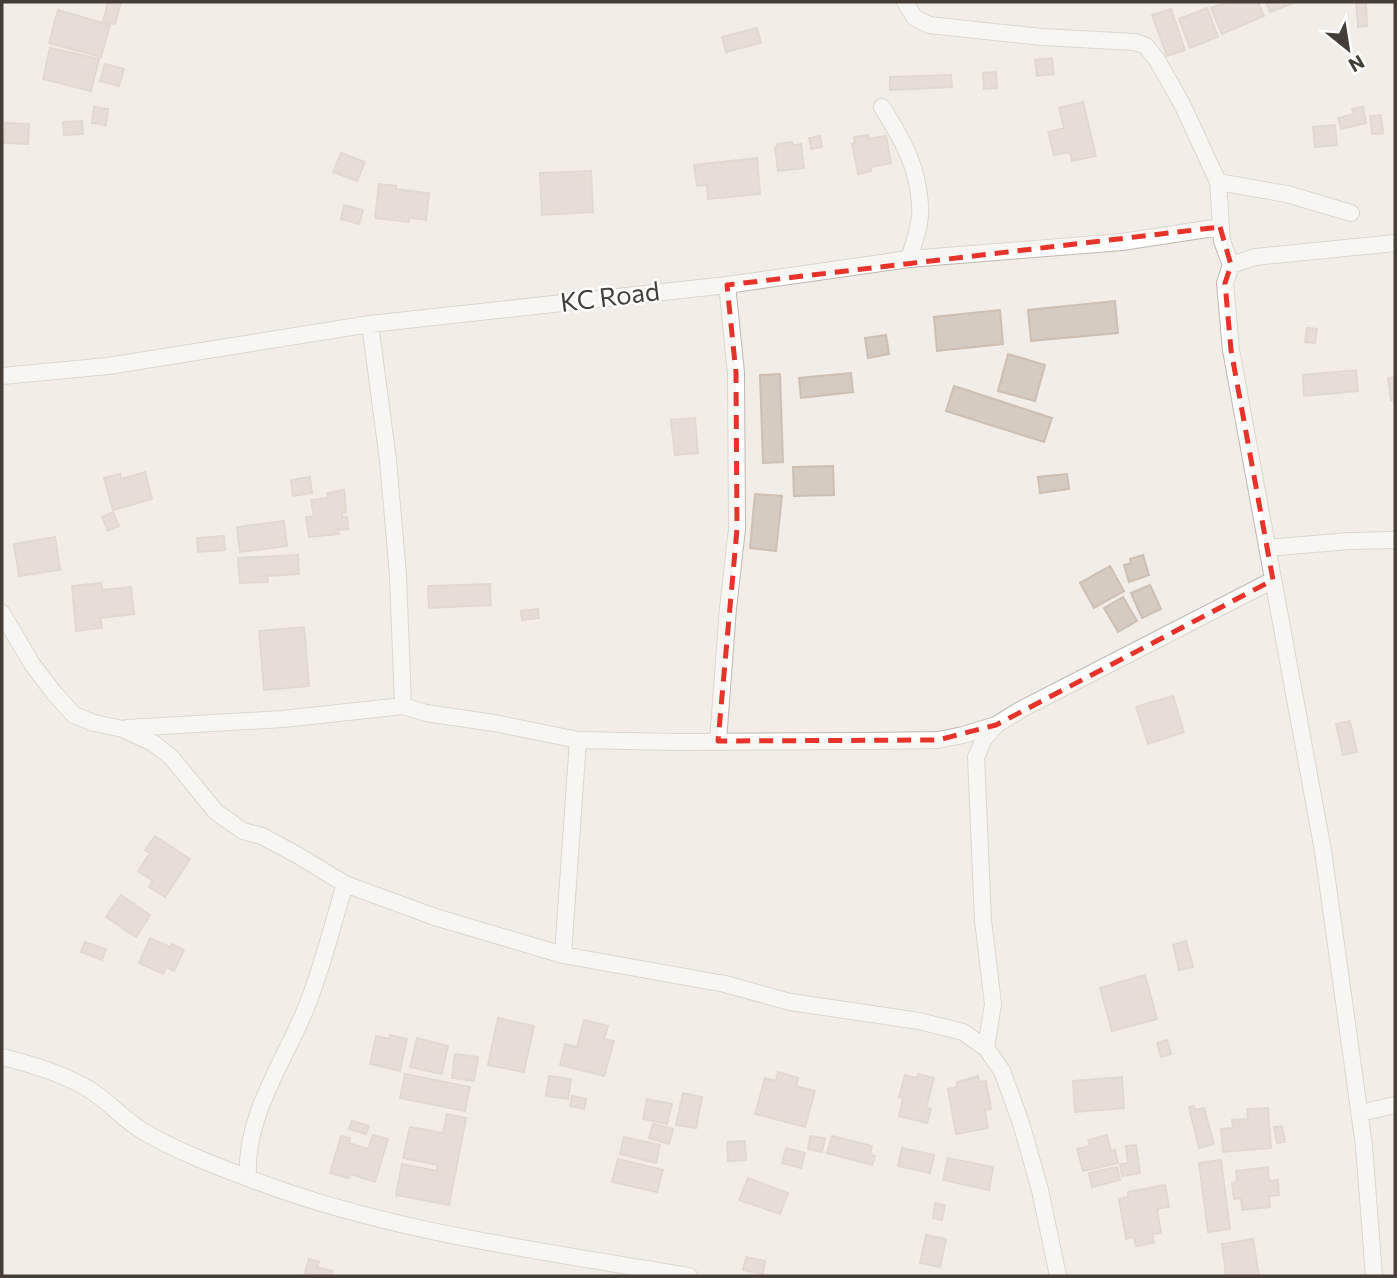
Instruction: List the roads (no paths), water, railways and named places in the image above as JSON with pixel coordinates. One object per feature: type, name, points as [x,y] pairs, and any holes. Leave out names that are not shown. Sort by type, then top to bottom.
[{"type":"street","points":[[905,2],[915,18],[929,24],[1042,37],[1135,41],[1146,46],[1182,104],[1218,182],[1222,241],[1231,265],[1225,283],[1231,350],[1323,851],[1360,1113],[1374,1276]]},
{"type":"street","points":[[882,107],[907,148],[921,206],[909,259]]},
{"type":"street","points":[[1218,182],[1287,194],[1351,213]]},
{"type":"street","name":"KC Road","points":[[2,376],[108,366],[370,324],[727,285],[909,259],[1122,242],[1220,227]]},
{"type":"street","points":[[1231,265],[1255,257],[1395,243]]},
{"type":"street","points":[[718,741],[737,529],[736,373],[727,285]]},
{"type":"street","points":[[370,324],[398,575],[403,706]]},
{"type":"street","points":[[1268,548],[1395,540]]},
{"type":"street","points":[[986,1048],[993,1004],[983,920],[976,757],[984,739],[996,726],[1020,710],[1273,580]]},
{"type":"street","points":[[2,613],[32,664],[74,715],[94,723],[123,729],[153,743],[172,757],[209,804],[225,818],[243,831],[262,836],[345,884],[435,917],[563,954],[725,984],[790,1003],[919,1021],[963,1032],[986,1048],[1002,1071],[1021,1123],[1040,1190],[1058,1276]]},
{"type":"street","points":[[123,729],[283,719],[403,706],[426,713],[578,740],[790,743],[938,740],[996,726]]},
{"type":"street","points":[[563,954],[578,740]]},
{"type":"street","points":[[248,1178],[247,1157],[252,1127],[309,1002],[345,884]]},
{"type":"street","points":[[2,1057],[27,1063],[88,1088],[144,1132],[248,1178],[332,1207],[452,1234],[689,1276]]},
{"type":"street","points":[[1360,1113],[1395,1105]]}]
